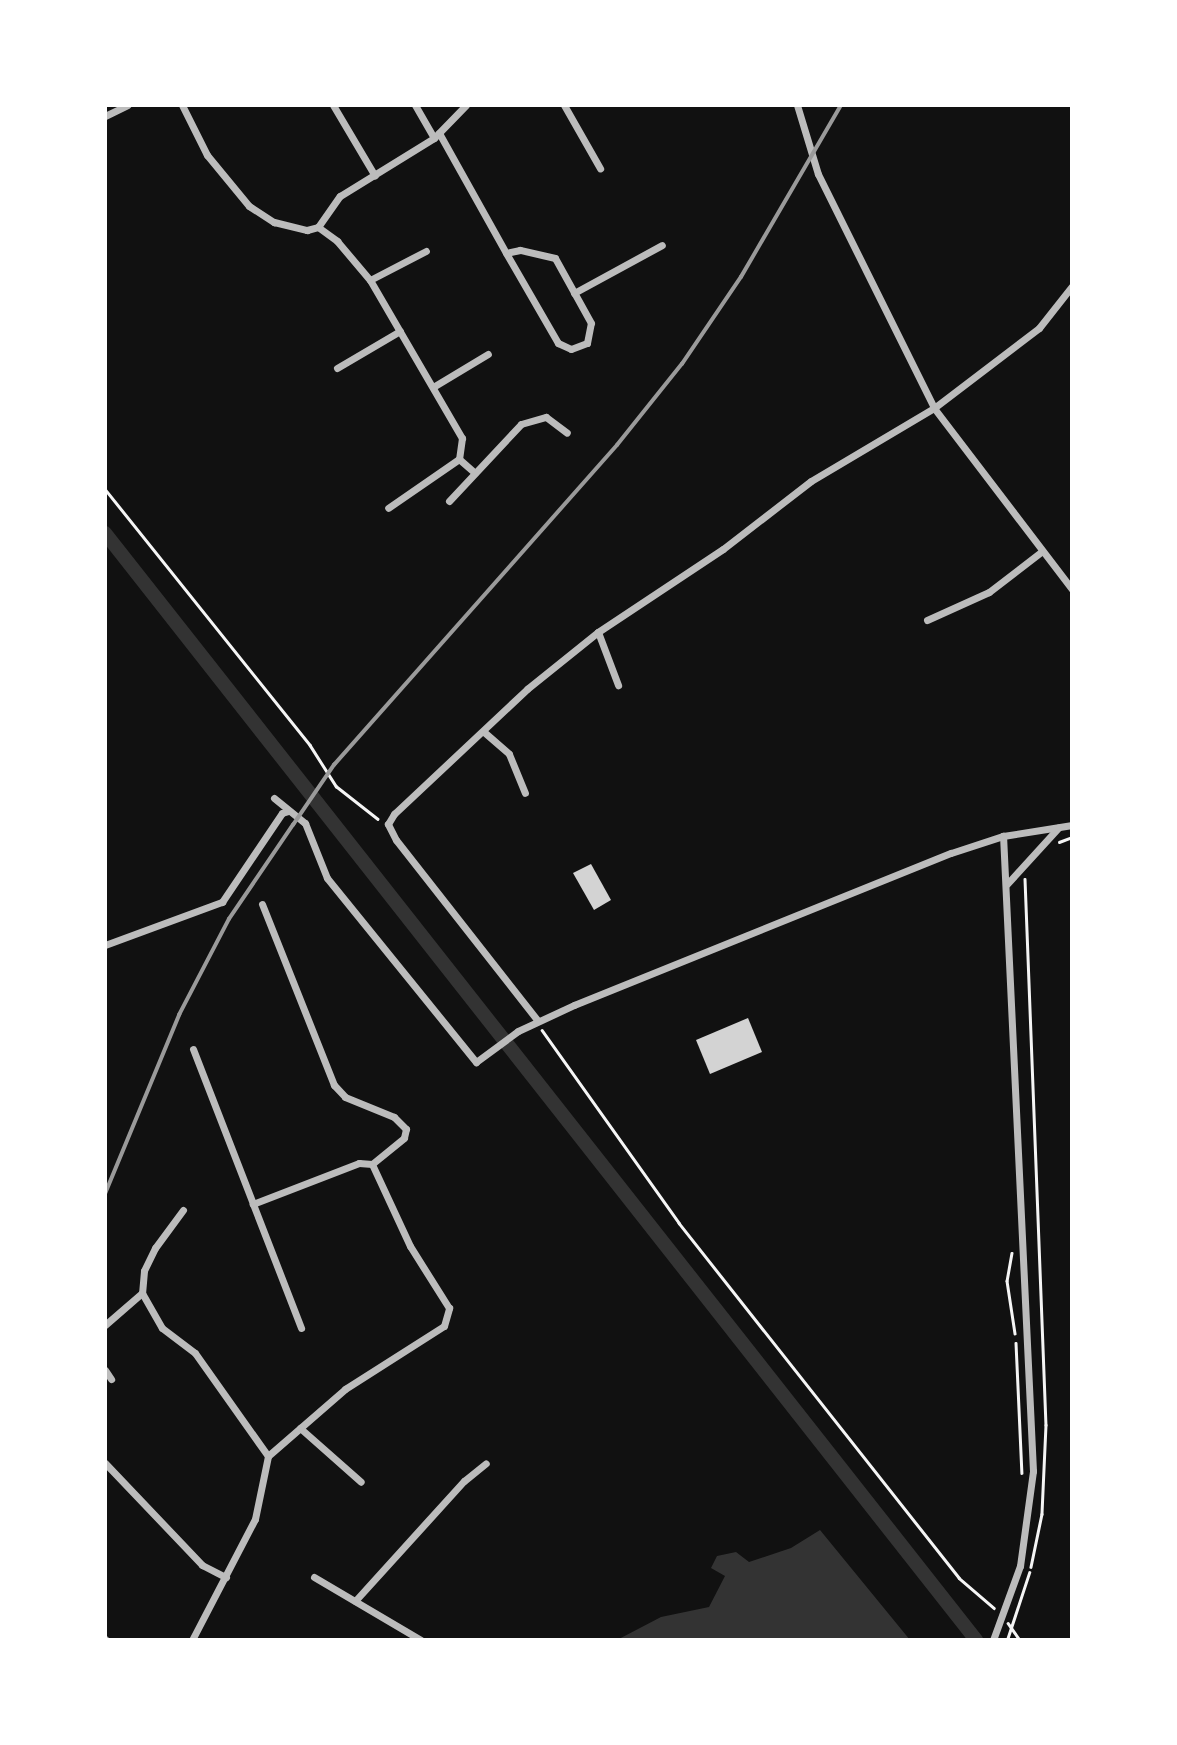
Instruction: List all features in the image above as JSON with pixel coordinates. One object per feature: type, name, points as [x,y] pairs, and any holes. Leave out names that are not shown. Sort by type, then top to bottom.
[{"type":"street","points":[[105,116],[128,105]]},
{"type":"street","points":[[182,105],[207,155],[249,206],[274,222],[297,230],[318,228],[337,241],[370,280],[462,438],[459,458],[388,508]]},
{"type":"street","points":[[332,105],[375,176]]},
{"type":"street","points":[[415,105],[437,135],[558,343],[571,349],[587,343],[591,335],[590,323],[555,258],[520,250],[506,253]]},
{"type":"street","points":[[318,228],[340,196],[437,135],[466,105]]},
{"type":"street","points":[[564,105],[600,168]]},
{"type":"street","points":[[797,105],[818,174],[934,408],[1041,552],[1072,589]]},
{"type":"street","points":[[574,293],[662,245]]},
{"type":"street","points":[[370,280],[426,251]]},
{"type":"street","points":[[540,1024],[396,840],[388,824],[411,797],[484,733],[527,689],[598,632],[723,549],[811,481],[934,408],[1039,328],[1072,286]]},
{"type":"street","points":[[337,368],[400,331]]},
{"type":"street","points":[[433,387],[488,354]]},
{"type":"street","points":[[449,501],[521,424],[546,417],[567,433]]},
{"type":"street","points":[[459,458],[475,474]]},
{"type":"street","points":[[927,620],[989,592],[1041,552]]},
{"type":"street","points":[[598,632],[618,685]]},
{"type":"street","points":[[484,733],[509,754],[524,793]]},
{"type":"street","points":[[274,798],[305,823],[327,878],[476,1062],[518,1031],[951,853],[1003,836],[1072,825]]},
{"type":"street","points":[[105,945],[222,902],[282,813],[288,811]]},
{"type":"street","points":[[1007,884],[1058,828]]},
{"type":"street","points":[[993,1640],[1020,1566],[1028,1527],[1032,1410],[1003,836]]},
{"type":"street","points":[[253,1204],[359,1163],[372,1164],[404,1138],[406,1129],[394,1117],[345,1097],[334,1085],[262,904]]},
{"type":"street","points":[[193,1049],[301,1328]]},
{"type":"street","points":[[192,1640],[255,1519],[268,1456],[345,1389],[444,1326],[449,1308],[410,1246],[372,1164]]},
{"type":"street","points":[[183,1210],[155,1248],[144,1270],[142,1293],[162,1328],[195,1353],[268,1456]]},
{"type":"street","points":[[105,1325],[142,1293]]},
{"type":"street","points":[[105,1370],[111,1379]]},
{"type":"street","points":[[300,1428],[361,1482]]},
{"type":"street","points":[[105,1463],[202,1565],[226,1577]]},
{"type":"street","points":[[355,1601],[464,1481],[486,1463]]},
{"type":"street","points":[[314,1577],[421,1640]]},
{"type":"path","points":[[105,489],[310,745],[336,786],[388,824]]},
{"type":"path","points":[[1007,1640],[1039,1532],[1046,1425],[1023,900],[1027,875]]},
{"type":"path","points":[[540,1024],[679,1223],[958,1578],[988,1601]]},
{"type":"path","points":[[1013,1245],[1007,1281],[1015,1330],[1022,1478]]},
{"type":"shaded area","points":[[820,1530],[910,1640],[617,1640],[661,1617],[709,1607],[725,1576],[711,1568],[717,1556],[736,1552],[749,1562],[791,1548]]},
{"type":"building","points":[[591,864],[611,900],[594,910],[573,873]]},
{"type":"building","points":[[748,1018],[762,1052],[710,1074],[696,1040]]},
{"type":"waterway","points":[[105,533],[976,1640]]},
{"type":"railway","points":[[105,1194],[179,1015],[229,919],[334,765],[617,445],[682,364],[741,277],[841,105]]}]
